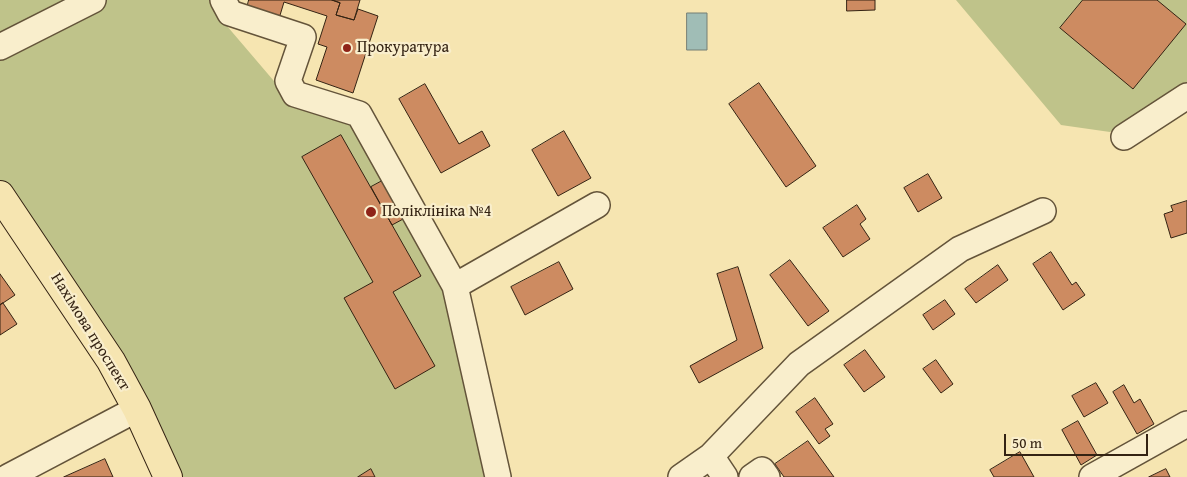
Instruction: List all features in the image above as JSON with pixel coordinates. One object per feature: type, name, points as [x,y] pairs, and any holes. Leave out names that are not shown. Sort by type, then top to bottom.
[{"type":"main road","name":"Нахімова проспект","points":[[0,195],[111,361],[137,409],[168,477]]},
{"type":"street","points":[[0,47],[93,0]]},
{"type":"street","points":[[223,0],[230,13],[303,37],[288,81],[295,94],[359,114],[455,286],[498,477]]},
{"type":"street","points":[[1124,137],[1187,96]]},
{"type":"street","points":[[455,286],[597,205]]},
{"type":"street","points":[[680,477],[711,456],[799,364],[960,248],[1043,211]]},
{"type":"street","points":[[8,477],[137,409]]},
{"type":"street","points":[[1092,477],[1187,424]]},
{"type":"street","points":[[711,456],[725,477]]},
{"type":"street","points":[[752,477],[762,470],[767,477]]},
{"type":"green space","points":[[0,0],[212,0],[221,19],[291,101],[352,121],[446,289],[489,477],[176,477],[0,183]]},
{"type":"green space","points":[[956,0],[1187,0],[1187,82],[1110,132],[1061,125]]},
{"type":"water","points":[[687,13],[707,13],[707,50],[687,50]]},
{"type":"building","points":[[249,0],[332,0],[340,3],[336,15],[354,20],[358,9],[378,16],[353,93],[316,80],[327,47],[318,44],[327,16],[284,2],[278,22],[246,12]]},
{"type":"building","points":[[332,0],[360,0],[354,20],[336,15],[340,3]]},
{"type":"building","points":[[847,0],[875,0],[875,10],[847,11]]},
{"type":"building","points":[[1083,0],[1157,0],[1186,24],[1133,89],[1060,28]]},
{"type":"building","points":[[759,83],[816,166],[786,187],[729,104]]},
{"type":"building","points":[[425,84],[459,144],[482,131],[490,146],[441,173],[399,99]]},
{"type":"building","points":[[564,131],[591,178],[558,196],[532,150]]},
{"type":"building","points":[[341,135],[421,276],[393,292],[435,366],[395,389],[344,298],[373,282],[302,157]]},
{"type":"building","points":[[928,174],[942,198],[918,212],[904,188]]},
{"type":"building","points":[[384,180],[405,218],[392,225],[371,187]]},
{"type":"building","points":[[1187,201],[1187,233],[1171,238],[1164,214],[1173,211],[1171,206]]},
{"type":"building","points":[[857,205],[866,219],[860,224],[870,239],[843,257],[823,228]]},
{"type":"building","points":[[1051,252],[1072,285],[1076,282],[1085,295],[1063,310],[1033,264]]},
{"type":"building","points":[[790,260],[829,311],[808,326],[770,275]]},
{"type":"building","points":[[559,262],[573,289],[525,315],[511,287]]},
{"type":"building","points":[[998,265],[1008,280],[976,303],[965,289]]},
{"type":"building","points":[[738,267],[763,348],[699,383],[690,366],[737,340],[717,274]]},
{"type":"building","points":[[0,274],[15,295],[0,305]]},
{"type":"building","points":[[945,300],[955,314],[933,330],[923,315]]},
{"type":"building","points":[[3,303],[17,324],[0,335],[0,305]]},
{"type":"building","points":[[865,350],[885,377],[864,392],[844,365]]},
{"type":"building","points":[[936,360],[953,384],[941,393],[923,369]]},
{"type":"building","points":[[1096,383],[1108,403],[1084,417],[1072,396]]},
{"type":"building","points":[[1124,385],[1134,403],[1140,399],[1154,424],[1137,434],[1113,392]]},
{"type":"building","points":[[815,398],[833,424],[825,429],[830,436],[819,444],[796,412]]},
{"type":"building","points":[[1078,421],[1097,455],[1081,465],[1062,430]]},
{"type":"building","points":[[808,441],[834,477],[784,477],[775,464]]},
{"type":"building","points":[[1020,452],[1034,477],[994,477],[990,470]]},
{"type":"building","points":[[105,459],[113,477],[64,477]]},
{"type":"building","points":[[371,469],[375,477],[358,477]]},
{"type":"building","points":[[1166,469],[1170,477],[1149,477]]},
{"type":"place","name":"Прокуратура","points":[[347,48]]},
{"type":"place","name":"Поліклініка №4","points":[[371,212]]}]
